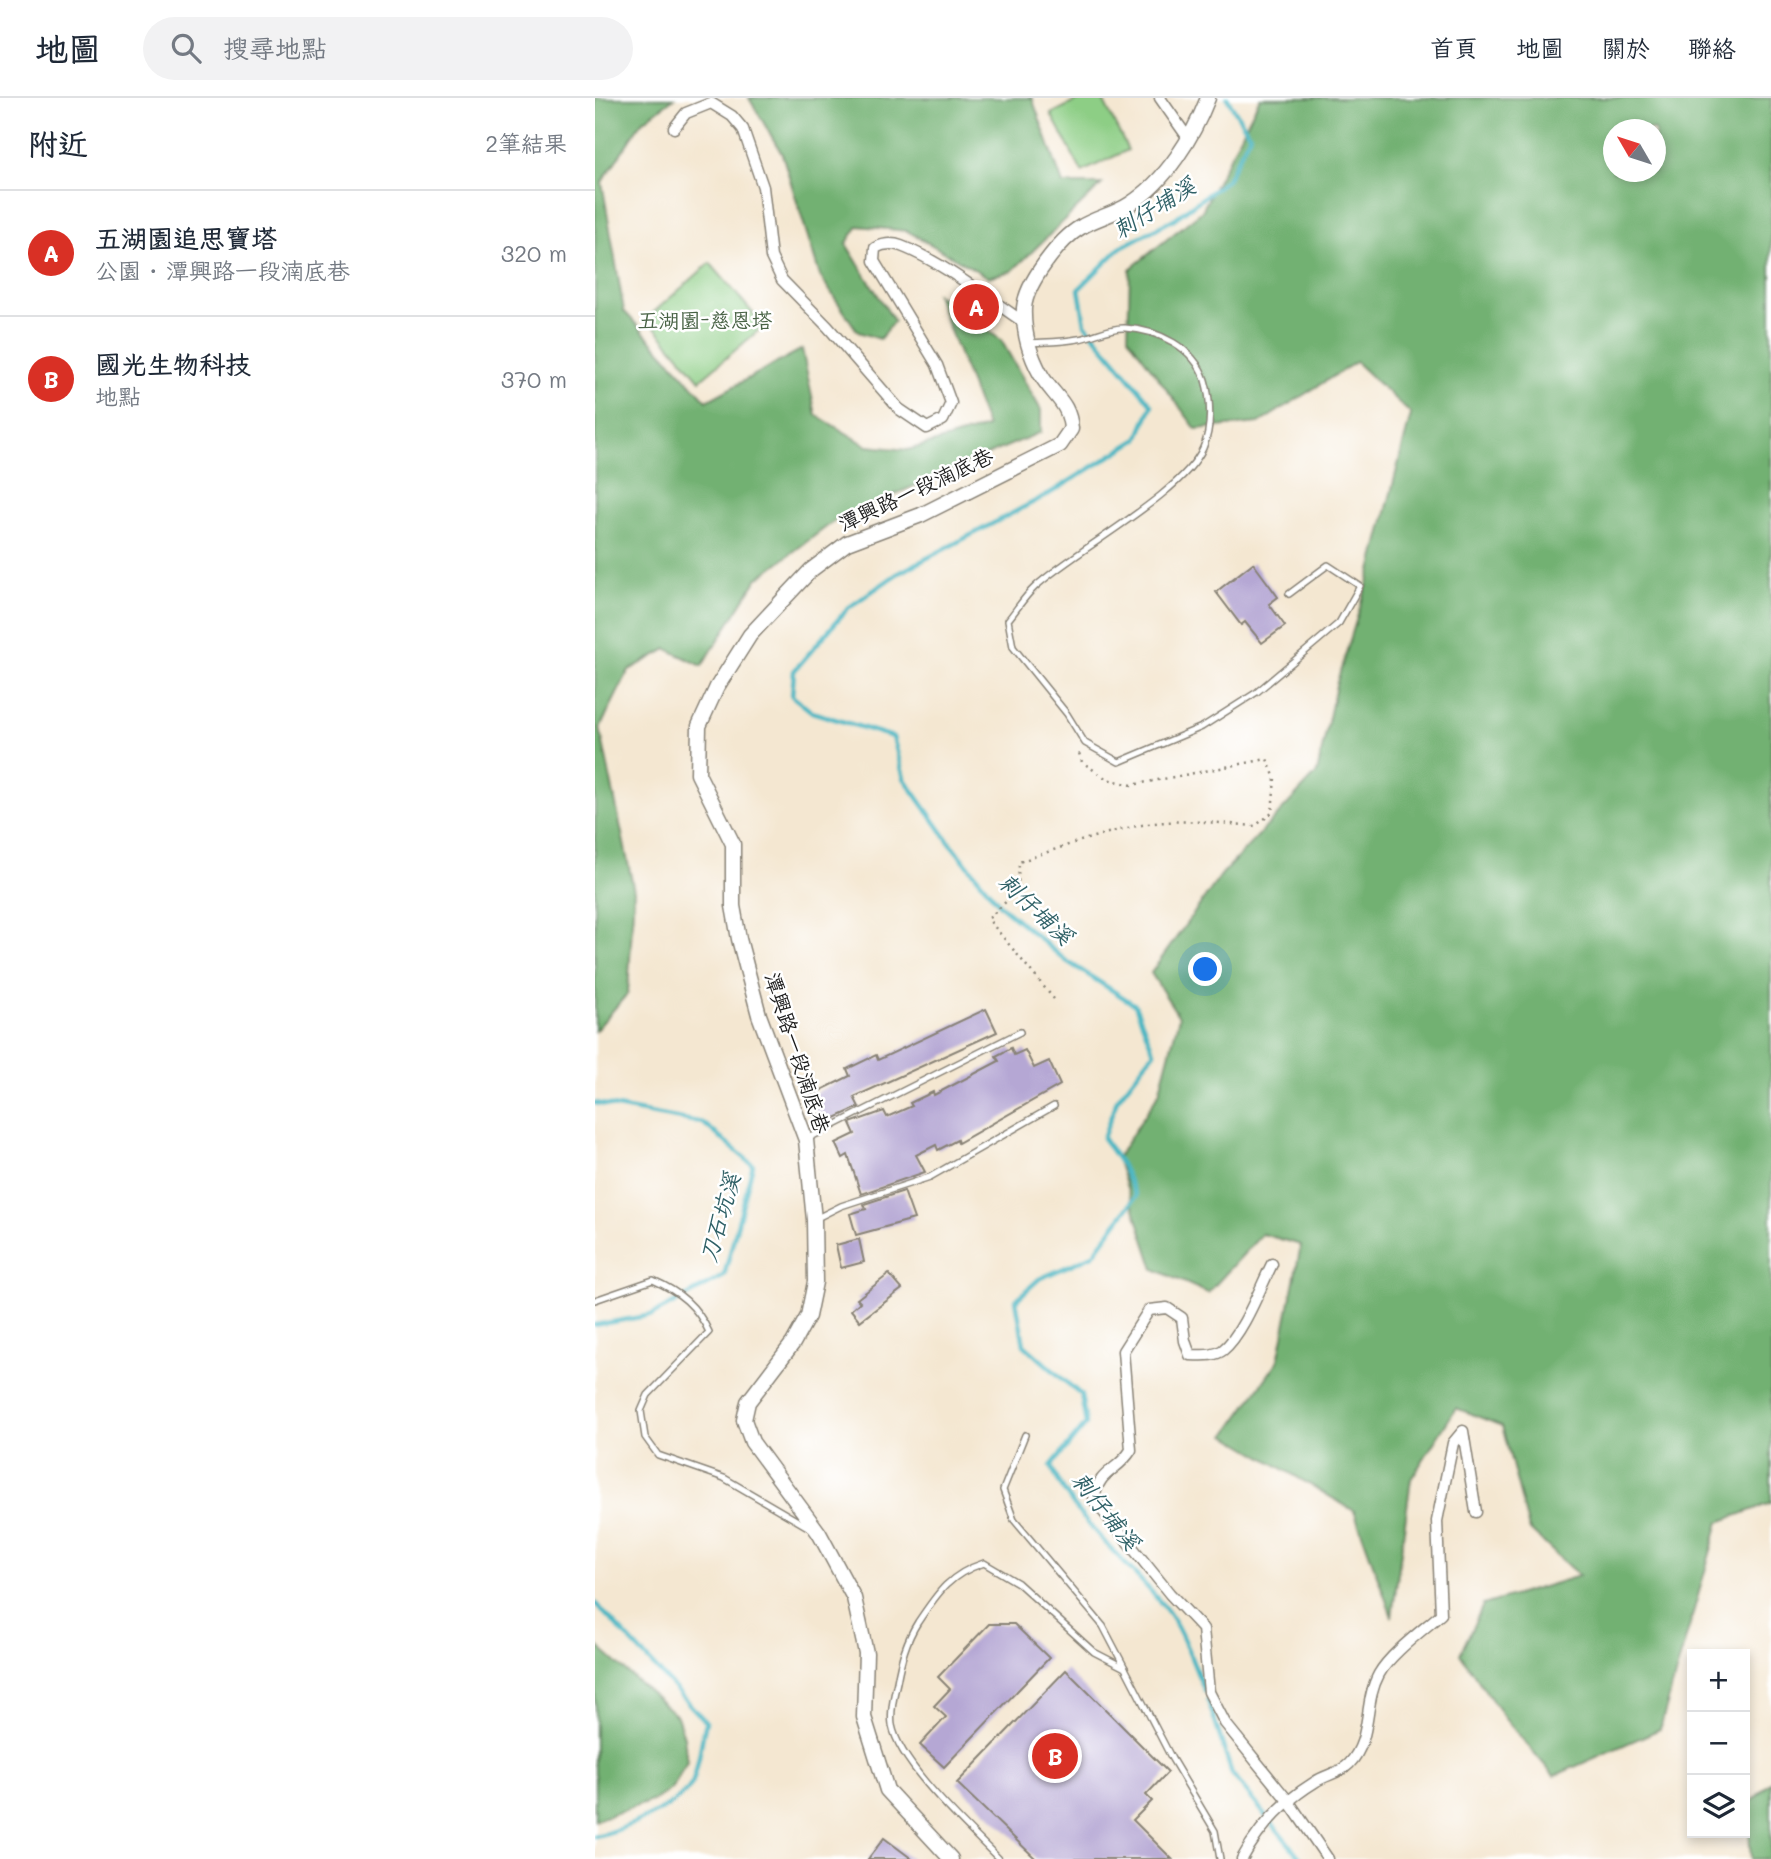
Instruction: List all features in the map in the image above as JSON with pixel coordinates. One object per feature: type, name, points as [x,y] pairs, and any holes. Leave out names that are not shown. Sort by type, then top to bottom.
[{"type":"street","points":[[1160,98],[1188,138]]},
{"type":"street","name":"潭興路一段湳底巷","points":[[951,1859],[887,1790],[864,1717],[866,1653],[854,1598],[819,1533],[752,1442],[744,1420],[748,1402],[793,1343],[808,1315],[815,1282],[814,1220],[806,1140],[752,990],[733,906],[733,844],[698,775],[699,726],[717,687],[750,635],[811,570],[847,543],[921,515],[1060,446],[1072,429],[1070,411],[1042,376],[1027,343],[1024,306],[1033,283],[1049,257],[1079,228],[1130,204],[1161,177],[1188,138],[1208,98]]},
{"type":"street","points":[[674,128],[687,113],[711,103],[732,116],[743,129],[762,187],[771,257],[782,280],[828,327],[899,409],[927,428],[943,420],[951,403],[937,365],[874,261],[875,248],[882,244],[900,246],[956,276],[1025,323]]},
{"type":"street","points":[[1272,1264],[1237,1332],[1222,1350],[1212,1354],[1191,1355],[1185,1341],[1182,1318],[1167,1308],[1149,1310],[1140,1321],[1123,1351],[1131,1450],[1124,1462],[1110,1469],[1096,1483],[1094,1500],[1170,1594],[1203,1629],[1209,1692],[1225,1723],[1289,1802],[1328,1859]]},
{"type":"street","points":[[1242,1859],[1263,1826],[1289,1802],[1316,1781],[1347,1767],[1365,1737],[1368,1703],[1380,1673],[1441,1614],[1437,1521],[1453,1443],[1463,1431],[1476,1512]]},
{"type":"lane","points":[[1027,343],[1079,339],[1123,328],[1172,341],[1190,353],[1203,374],[1211,399],[1204,447],[1189,469],[1155,498],[1034,587],[1008,620],[1013,647],[1067,714],[1084,743],[1119,762],[1202,727],[1257,692],[1339,623],[1360,586],[1328,565],[1289,594]]},
{"type":"lane","points":[[806,1140],[1020,1032]]},
{"type":"lane","points":[[814,1220],[841,1206],[930,1177],[1054,1106]]},
{"type":"lane","points":[[595,1300],[653,1280],[677,1291],[700,1314],[709,1332],[648,1395],[641,1411],[645,1437],[658,1455],[724,1478],[819,1533]]},
{"type":"lane","points":[[1025,1435],[1003,1490],[1014,1521],[1103,1626],[1172,1759],[1215,1831],[1220,1859]]},
{"type":"lane","points":[[999,1859],[926,1782],[903,1749],[892,1725],[900,1660],[910,1635],[931,1603],[960,1571],[984,1563],[1018,1583],[1094,1651],[1125,1668]]},
{"type":"path","points":[[1053,999],[988,919],[1018,890],[1019,862],[1083,840],[1145,824],[1218,822],[1255,826],[1272,813],[1275,778],[1267,759],[1132,785],[1107,779],[1082,762],[1078,749],[1084,743]]},
{"type":"green space","points":[[595,98],[674,98],[641,123],[602,182],[624,311],[707,401],[802,349],[816,415],[868,446],[908,450],[987,427],[936,294],[1001,340],[1041,410],[1041,432],[837,519],[757,579],[702,666],[667,649],[629,670],[600,728],[634,891],[628,993],[595,1031]]},
{"type":"green space","points":[[749,98],[1032,98],[1063,184],[1102,184],[1012,271],[988,277],[907,231],[858,226],[846,244],[894,321],[880,339],[858,332],[820,276],[782,154]]},
{"type":"green space","points":[[1082,98],[1102,98],[1128,150],[1082,172],[1051,114]]},
{"type":"green space","points":[[1260,98],[1771,98],[1771,1503],[1719,1522],[1660,1729],[1554,1776],[1505,1719],[1460,1654],[1483,1605],[1579,1576],[1529,1529],[1502,1426],[1456,1408],[1411,1479],[1392,1617],[1354,1511],[1226,1435],[1278,1361],[1301,1245],[1262,1234],[1208,1293],[1154,1269],[1117,1158],[1159,1093],[1179,1017],[1151,973],[1222,874],[1317,773],[1336,685],[1369,579],[1411,414],[1356,362],[1259,423],[1196,429],[1128,337],[1130,269],[1202,211]]},
{"type":"green space","name":"五湖園-慈恩塔","points":[[710,263],[764,326],[700,380],[647,318]]},
{"type":"green space","points":[[595,1644],[677,1716],[684,1737],[687,1762],[671,1789],[655,1800],[595,1820]]},
{"type":"green space","points":[[1771,1782],[1771,1859],[1751,1859],[1750,1803]]},
{"type":"building","points":[[1253,563],[1278,597],[1269,604],[1285,626],[1262,643],[1245,622],[1241,625],[1216,592]]},
{"type":"building","points":[[986,1009],[997,1032],[854,1097],[859,1107],[822,1124],[809,1096],[850,1076],[847,1069],[876,1055],[878,1060]]},
{"type":"building","points":[[1011,1048],[1014,1055],[1025,1050],[1034,1068],[1049,1061],[1060,1085],[958,1143],[957,1140],[938,1150],[936,1145],[916,1155],[925,1172],[861,1194],[848,1155],[843,1158],[836,1143],[855,1134],[850,1123],[884,1111],[887,1117],[912,1106],[910,1103],[933,1092],[934,1095],[999,1061],[996,1056]]},
{"type":"building","points":[[904,1191],[914,1219],[856,1235],[850,1214],[866,1209],[864,1204]]},
{"type":"building","points":[[859,1239],[864,1262],[841,1268],[836,1245]]},
{"type":"building","points":[[889,1274],[902,1289],[860,1321],[851,1310],[860,1302],[857,1299]]},
{"type":"building","points":[[989,1624],[1014,1624],[1049,1658],[944,1767],[920,1745],[946,1717],[934,1706],[950,1689],[938,1677]]},
{"type":"building","points":[[1066,1670],[1168,1772],[1146,1795],[1152,1801],[1133,1820],[1172,1859],[1036,1859],[957,1783]]},
{"type":"building","points":[[884,1838],[912,1859],[868,1859]]},
{"type":"waterway","name":"刺仔埔溪","points":[[1205,1691],[1182,1637],[1165,1608],[1088,1523],[1061,1486],[1051,1466],[1086,1424],[1081,1395],[1024,1345],[1016,1300],[1039,1279],[1093,1255],[1136,1196],[1121,1164],[1103,1138],[1117,1100],[1154,1052],[1135,1005],[1065,960],[1001,906],[949,842],[904,778],[893,737],[812,712],[792,696],[794,671],[848,608],[897,574],[1047,495],[1138,439],[1152,405],[1085,324],[1079,289],[1121,247],[1174,219],[1227,180],[1250,135],[1227,98]]},
{"type":"waterway","name":"刀石坑溪","points":[[595,1103],[703,1123],[753,1165],[724,1276],[652,1315],[595,1325]]},
{"type":"waterway","name":"刀石坑溪","points":[[595,1603],[706,1722],[695,1774],[687,1790],[649,1816],[595,1836]]},
{"type":"waterway","name":"刺仔埔溪","points":[[1208,1700],[1232,1774],[1301,1859]]},
{"type":"place","name":"五湖園追思寶塔","points":[[976,307]]},
{"type":"place","name":"國光生物科技","points":[[1055,1756]]}]
